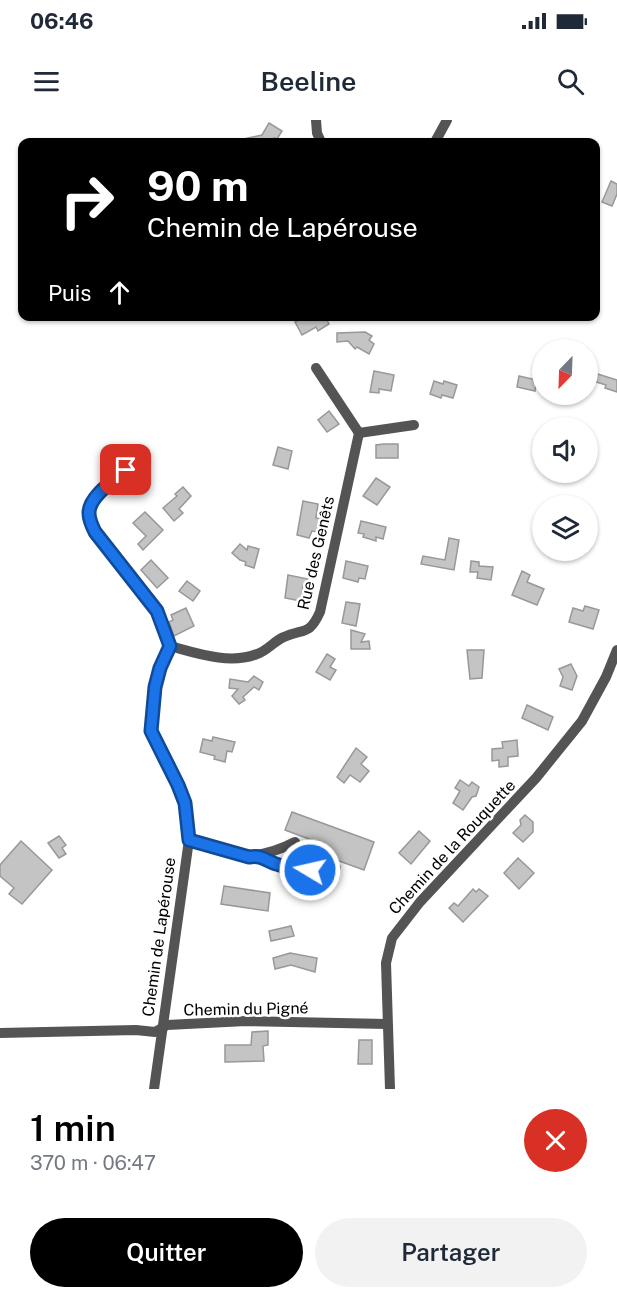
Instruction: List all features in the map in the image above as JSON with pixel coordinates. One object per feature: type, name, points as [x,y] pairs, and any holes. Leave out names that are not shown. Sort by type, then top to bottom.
[{"type":"street","points":[[316,120],[319,138]]},
{"type":"street","points":[[437,138],[447,120]]},
{"type":"street","points":[[316,368],[359,433],[414,425]]},
{"type":"street","name":"Rue des Genêts","points":[[167,651],[244,657],[257,654],[287,635],[310,628],[320,612],[359,433]]},
{"type":"street","points":[[136,461],[95,498],[88,511],[89,520],[95,532],[157,611],[167,651]]},
{"type":"street","name":"Chemin de la Rouquette","points":[[390,1089],[387,954],[392,938],[397,929],[536,778],[582,721],[606,677],[617,650]]},
{"type":"street","name":"Chemin de Lapérouse","points":[[153,1089],[189,840],[185,803],[151,731],[155,687],[167,651]]},
{"type":"street","points":[[189,840],[249,857],[278,851],[295,842]]},
{"type":"street","points":[[260,856],[293,869],[336,868]]},
{"type":"street","name":"Chemin du Pigné","points":[[0,1034],[136,1030],[155,1032],[167,1025],[246,1022],[387,1024]]},
{"type":"building","points":[[269,123],[282,131],[278,138],[248,138],[262,135]]},
{"type":"building","points":[[611,181],[617,184],[617,194],[612,206],[602,202]]},
{"type":"building","points":[[328,321],[329,324],[318,331],[316,327],[302,335],[295,322]]},
{"type":"building","points":[[365,332],[372,336],[369,340],[374,344],[369,354],[357,347],[355,349],[348,341],[337,342],[337,333]]},
{"type":"building","points":[[374,371],[394,375],[391,391],[379,389],[379,393],[370,392]]},
{"type":"building","points":[[598,374],[617,380],[617,392],[605,388],[606,385],[598,383]]},
{"type":"building","points":[[519,376],[532,379],[532,390],[517,387]]},
{"type":"building","points":[[434,381],[457,385],[453,398],[442,395],[441,398],[430,394]]},
{"type":"building","points":[[329,411],[339,424],[327,432],[318,420]]},
{"type":"building","points":[[398,444],[398,458],[376,458],[376,445]]},
{"type":"building","points":[[278,447],[292,451],[288,469],[273,465]]},
{"type":"building","points":[[376,478],[390,487],[377,505],[363,496]]},
{"type":"building","points":[[183,487],[191,496],[179,509],[183,513],[174,521],[163,508],[177,496],[175,494]]},
{"type":"building","points":[[303,501],[318,504],[316,518],[327,520],[324,533],[312,531],[309,538],[297,535]]},
{"type":"building","points":[[145,512],[163,530],[143,550],[138,544],[146,536],[133,523]]},
{"type":"building","points":[[361,521],[386,527],[383,539],[376,537],[376,541],[358,533]]},
{"type":"building","points":[[449,538],[459,540],[454,570],[421,564],[423,556],[445,560]]},
{"type":"building","points":[[240,544],[247,550],[248,546],[259,549],[254,568],[245,565],[246,562],[232,553]]},
{"type":"building","points":[[151,560],[168,578],[157,588],[141,570]]},
{"type":"building","points":[[346,561],[368,566],[365,579],[359,578],[358,582],[343,578]]},
{"type":"building","points":[[471,561],[479,562],[479,566],[493,567],[491,580],[477,578],[478,572],[470,572]]},
{"type":"building","points":[[522,571],[530,575],[527,582],[544,589],[537,605],[512,595]]},
{"type":"building","points":[[288,575],[308,579],[306,586],[303,586],[301,601],[285,598]]},
{"type":"building","points":[[187,581],[200,591],[193,601],[179,591]]},
{"type":"building","points":[[346,602],[360,604],[356,626],[342,623]]},
{"type":"building","points":[[585,606],[599,610],[593,629],[569,622],[573,608],[583,611]]},
{"type":"building","points":[[186,608],[194,626],[174,636],[169,622],[173,620],[171,615]]},
{"type":"building","points":[[351,630],[365,634],[361,642],[369,641],[370,649],[351,649]]},
{"type":"building","points":[[467,650],[484,650],[482,678],[470,679]]},
{"type":"building","points":[[327,654],[335,659],[330,667],[336,670],[330,680],[316,672]]},
{"type":"building","points":[[571,664],[577,676],[572,690],[560,686],[563,677],[559,669]]},
{"type":"building","points":[[254,676],[263,682],[259,690],[254,687],[243,697],[245,700],[239,704],[232,696],[238,689],[229,688],[230,679],[248,682]]},
{"type":"building","points":[[527,705],[553,717],[548,730],[522,718]]},
{"type":"building","points":[[213,737],[235,742],[232,752],[227,751],[225,762],[214,759],[215,756],[200,752],[203,739],[212,741]]},
{"type":"building","points":[[517,740],[518,756],[508,757],[508,766],[499,767],[499,760],[492,761],[492,749],[503,748],[502,742]]},
{"type":"building","points":[[356,748],[367,757],[361,764],[369,771],[360,782],[350,775],[344,783],[337,777]]},
{"type":"building","points":[[460,780],[469,786],[472,782],[479,787],[476,796],[472,797],[463,810],[453,803],[460,791],[455,788]]},
{"type":"building","points":[[292,812],[374,842],[364,870],[317,853],[315,861],[303,861],[309,839],[285,830]]},
{"type":"building","points":[[525,815],[533,822],[533,832],[523,842],[513,833],[521,825],[520,820]]},
{"type":"building","points":[[419,831],[430,841],[411,864],[399,853]]},
{"type":"building","points":[[59,836],[66,845],[62,848],[66,854],[59,858],[48,843]]},
{"type":"building","points":[[21,841],[52,870],[22,904],[9,894],[14,888],[0,876],[0,865]]},
{"type":"building","points":[[518,858],[534,873],[519,889],[504,873]]},
{"type":"building","points":[[224,886],[270,893],[268,911],[221,904]]},
{"type":"building","points":[[473,889],[476,892],[479,889],[488,896],[463,922],[449,908],[454,903],[458,906]]},
{"type":"building","points":[[291,926],[294,936],[271,941],[269,931]]},
{"type":"building","points":[[290,953],[317,958],[315,972],[291,965],[275,969],[273,958]]},
{"type":"building","points":[[268,1031],[268,1045],[263,1046],[264,1061],[225,1062],[225,1045],[251,1045],[252,1032]]},
{"type":"building","points":[[359,1040],[372,1040],[372,1064],[358,1064]]},
{"type":"route","points":[[126,470],[95,498],[88,511],[89,520],[95,532],[157,611],[170,646],[160,668],[155,687],[151,731],[185,803],[189,840],[249,857],[260,856],[293,869],[310,870]]}]
